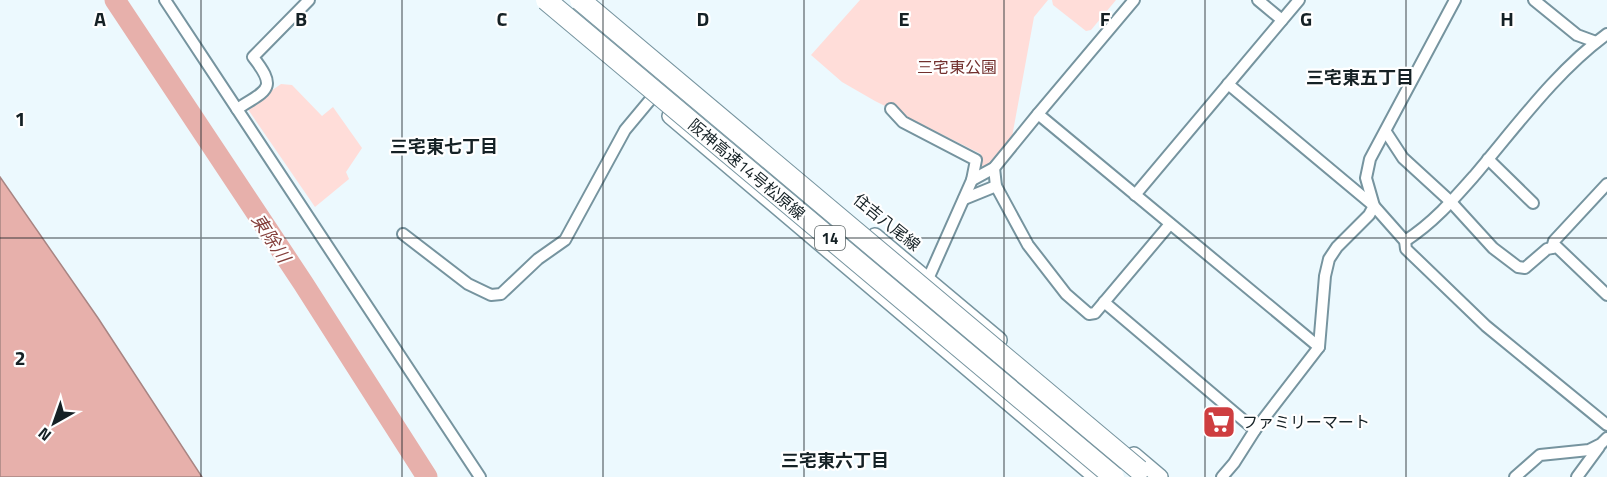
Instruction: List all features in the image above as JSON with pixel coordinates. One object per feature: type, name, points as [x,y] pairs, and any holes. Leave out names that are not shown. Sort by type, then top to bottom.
[{"type":"highway","name":"阪神高速14号松原線","points":[[546,0],[1114,477]]},
{"type":"highway","name":"阪神高速14号松原線","points":[[580,0],[1139,470]]},
{"type":"main road","points":[[534,0],[1096,477]]},
{"type":"main road","name":"住吉八尾線","points":[[588,0],[928,279],[1160,477]]},
{"type":"street","points":[[165,0],[480,477]]},
{"type":"street","points":[[237,109],[265,91],[268,82],[267,74],[253,57],[309,0]]},
{"type":"street","points":[[558,20],[575,0]]},
{"type":"street","points":[[972,180],[994,168],[1134,0]]},
{"type":"street","points":[[1258,0],[1282,20]]},
{"type":"street","points":[[1136,195],[1299,0]]},
{"type":"street","points":[[1222,477],[1234,464],[1255,430],[1319,348],[1325,276],[1329,259],[1337,247],[1369,215],[1374,206],[1366,178],[1370,159],[1455,0]]},
{"type":"street","points":[[1534,0],[1577,35],[1596,42]]},
{"type":"street","points":[[1405,241],[1425,229],[1567,68],[1607,34]]},
{"type":"street","points":[[1228,84],[1374,206],[1405,241],[1406,249],[1486,326],[1607,425]]},
{"type":"street","points":[[403,234],[468,284],[491,295],[501,294],[538,259],[565,240],[625,130],[650,100]]},
{"type":"street","points":[[891,109],[903,122],[978,156],[972,180],[928,279],[900,311]]},
{"type":"street","points":[[1038,114],[1319,348]]},
{"type":"street","points":[[1386,132],[1403,158],[1451,202],[1493,248],[1518,267],[1525,268],[1547,249],[1557,248],[1607,295]]},
{"type":"street","points":[[1488,159],[1533,202]]},
{"type":"street","points":[[994,168],[996,186],[1028,245],[1066,294],[1089,314],[1095,313],[1170,224]]},
{"type":"street","points":[[1552,248],[1554,241],[1607,184]]},
{"type":"street","points":[[964,199],[996,186]]},
{"type":"street","points":[[1104,302],[1255,430]]},
{"type":"street","points":[[1515,477],[1540,455],[1590,450],[1604,441]]},
{"type":"street","points":[[1577,477],[1604,441]]},
{"type":"green space","name":"三宅東公園","points":[[860,0],[1048,0],[1034,17],[1012,137],[989,168],[977,173],[981,154],[842,82],[811,55]]},
{"type":"green space","points":[[1052,0],[1116,0],[1091,30],[1086,31],[1053,5]]},
{"type":"green space","points":[[281,84],[292,85],[322,116],[333,107],[362,148],[346,172],[349,179],[315,207],[247,108]]},
{"type":"shaded area","points":[[0,177],[98,318],[202,477],[0,477]]},
{"type":"waterway","name":"東除川","points":[[115,0],[303,283],[427,477]]},
{"type":"place","name":"ファミリーマート","points":[[1219,422]]},
{"type":"district","name":"三宅東五丁目","points":[[1360,77]]},
{"type":"district","name":"三宅東七丁目","points":[[444,146]]},
{"type":"district","name":"三宅東六丁目","points":[[835,460]]}]
